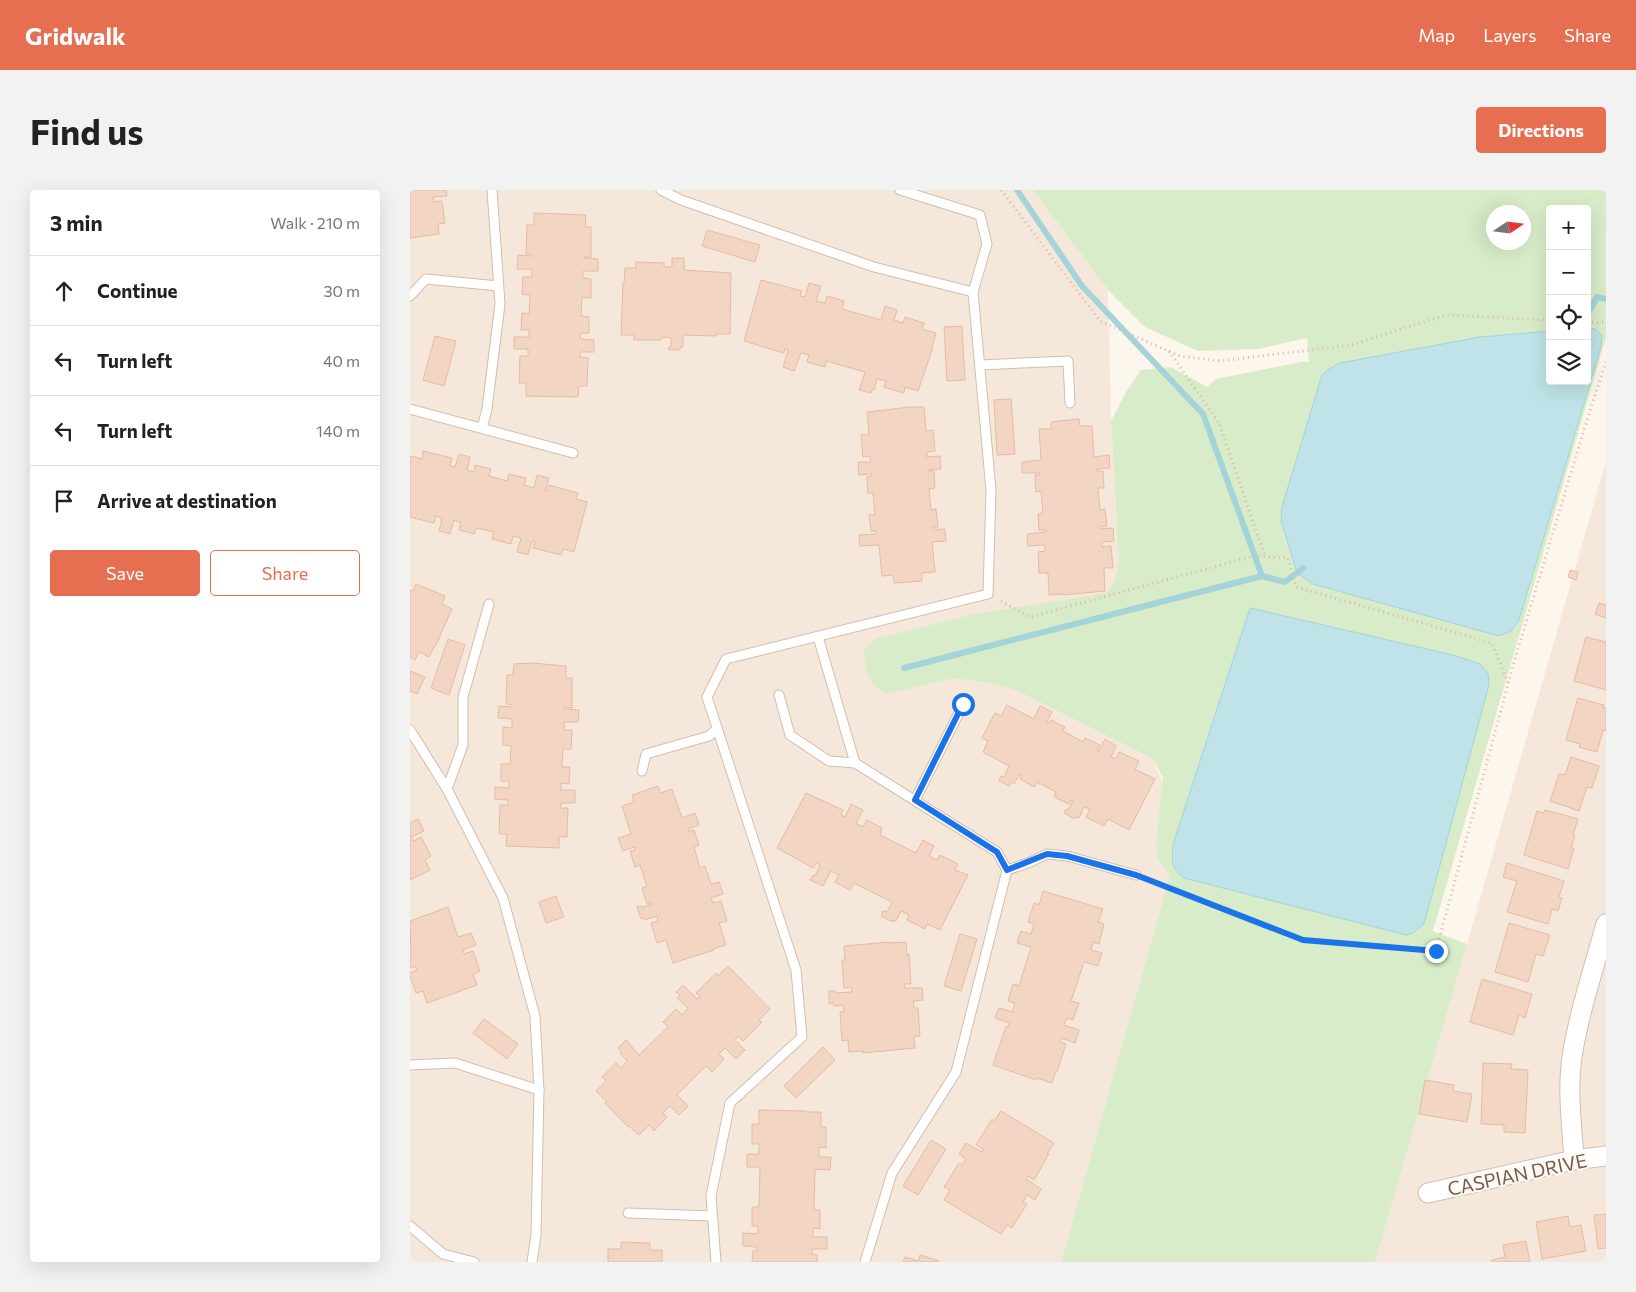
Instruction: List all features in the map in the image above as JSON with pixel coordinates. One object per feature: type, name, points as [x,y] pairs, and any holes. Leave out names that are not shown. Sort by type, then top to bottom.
[{"type":"street","points":[[1574,1160],[1570,1103],[1572,1059],[1579,1020],[1606,924]]},
{"type":"street","name":"CASPIAN DRIVE","points":[[1428,1193],[1574,1160],[1606,1156]]},
{"type":"lane","points":[[482,428],[487,410],[500,304],[492,190]]},
{"type":"lane","points":[[661,190],[681,200],[874,267],[973,292]]},
{"type":"lane","points":[[716,1262],[711,1196],[730,1104],[802,1037],[796,970],[707,697],[726,659],[988,594],[991,490],[973,292],[987,244],[980,215],[900,190]]},
{"type":"lane","points":[[410,296],[426,279],[498,286]]},
{"type":"lane","points":[[980,365],[1068,361],[1070,403]]},
{"type":"lane","points":[[410,409],[573,454]]},
{"type":"lane","points":[[447,789],[463,746],[463,697],[489,604]]},
{"type":"lane","points":[[818,637],[855,762]]},
{"type":"lane","points":[[779,695],[790,735],[829,761],[855,762],[997,852],[1007,870],[956,1072],[892,1173],[865,1262]]},
{"type":"lane","points":[[915,800],[963,704]]},
{"type":"lane","points":[[642,771],[646,754],[709,736],[717,729]]},
{"type":"lane","points":[[410,730],[447,789],[503,898],[536,1016],[539,1090],[536,1235],[532,1262]]},
{"type":"lane","points":[[1007,870],[1047,854],[1067,856],[1136,875]]},
{"type":"lane","points":[[410,1065],[455,1063],[539,1090]]},
{"type":"lane","points":[[628,1213],[712,1216]]},
{"type":"lane","points":[[410,1226],[443,1254],[474,1262]]},
{"type":"path","points":[[1001,190],[1100,322],[1180,356],[1220,361],[1351,345],[1446,315],[1546,320]]},
{"type":"path","points":[[1591,322],[1606,323]]},
{"type":"path","points":[[1168,351],[1219,423],[1265,557]]},
{"type":"path","points":[[1136,875],[1303,940],[1436,951],[1508,683],[1606,361]]},
{"type":"path","points":[[988,594],[1030,617],[1254,556],[1288,558],[1296,587],[1492,644],[1508,683]]},
{"type":"shaded area","points":[[410,190],[1033,190],[1108,290],[1111,421],[1119,562],[1152,758],[1163,783],[1156,844],[1158,860],[1170,875],[1061,1262],[410,1262]]},
{"type":"shaded area","points":[[1606,461],[1606,1262],[1375,1262],[1467,944]]},
{"type":"green space","points":[[1033,190],[1606,190],[1606,337],[1433,931],[1467,944],[1375,1262],[1061,1262],[1170,875],[1158,860],[1156,844],[1163,777],[1152,758],[1016,690],[991,683],[954,678],[886,694],[875,686],[866,670],[864,650],[875,639],[974,614],[1108,592],[1115,580],[1119,562],[1111,421],[1126,392],[1141,370],[1171,367],[1207,387],[1216,379],[1309,362],[1307,338],[1258,349],[1198,351],[1145,327],[1108,290]]},
{"type":"water","points":[[1591,328],[1595,329],[1602,335],[1601,347],[1591,380]]},
{"type":"water","points":[[1546,331],[1546,385],[1590,385],[1519,620],[1511,631],[1499,636],[1313,584],[1297,573],[1281,520],[1282,507],[1322,375],[1340,363],[1480,337]]},
{"type":"water","points":[[1250,608],[1453,655],[1480,664],[1488,673],[1489,685],[1424,924],[1413,933],[1406,935],[1184,878],[1176,871],[1172,859],[1173,844]]},
{"type":"building","points":[[410,190],[446,190],[447,196],[433,197],[434,202],[442,201],[445,223],[438,224],[439,234],[410,238]]},
{"type":"building","points":[[534,213],[586,215],[585,227],[591,227],[591,257],[584,258],[598,259],[598,271],[583,271],[583,278],[591,279],[591,298],[582,297],[581,316],[589,317],[589,333],[581,333],[580,339],[594,340],[594,352],[580,352],[580,357],[588,358],[587,386],[579,386],[578,397],[526,396],[526,383],[519,383],[520,356],[528,356],[528,349],[514,349],[514,337],[529,337],[529,330],[521,330],[522,313],[529,314],[530,295],[522,294],[523,277],[532,277],[532,269],[517,269],[518,255],[532,256],[532,254],[526,254],[527,225],[534,225]]},
{"type":"building","points":[[707,230],[760,245],[755,262],[702,246]]},
{"type":"building","points":[[672,258],[684,258],[684,270],[731,273],[730,334],[716,334],[716,336],[683,335],[683,347],[680,347],[680,350],[669,350],[671,338],[661,337],[661,340],[634,340],[634,335],[621,335],[625,268],[636,268],[636,262],[664,263],[664,267],[672,267]]},
{"type":"building","points":[[761,280],[802,291],[800,296],[805,297],[809,283],[821,286],[816,301],[825,303],[827,296],[844,301],[842,309],[881,320],[885,306],[897,310],[894,320],[903,323],[905,317],[924,323],[922,329],[936,333],[918,391],[905,387],[904,393],[884,387],[886,381],[877,379],[874,390],[871,393],[859,390],[865,372],[826,361],[825,367],[807,362],[809,355],[801,353],[794,371],[783,367],[788,350],[785,348],[784,353],[744,341]]},
{"type":"building","points":[[962,326],[965,380],[947,381],[944,327]]},
{"type":"building","points":[[435,336],[456,341],[444,386],[423,380]]},
{"type":"building","points":[[1011,399],[1015,454],[997,455],[994,400]]},
{"type":"building","points":[[924,407],[926,431],[933,430],[935,451],[927,452],[927,457],[940,456],[941,469],[928,470],[934,471],[935,488],[929,489],[931,510],[936,509],[938,527],[933,527],[934,530],[945,529],[946,541],[932,542],[935,572],[922,573],[922,581],[894,583],[893,575],[882,576],[879,545],[860,546],[859,535],[876,534],[876,531],[871,531],[869,515],[875,515],[873,493],[868,493],[867,477],[872,476],[872,474],[859,475],[858,462],[871,462],[870,456],[863,457],[861,435],[869,435],[867,412]]},
{"type":"building","points":[[1079,419],[1080,426],[1092,426],[1094,457],[1109,455],[1110,468],[1097,469],[1097,471],[1103,471],[1104,488],[1098,488],[1100,510],[1105,509],[1107,526],[1100,527],[1100,529],[1113,528],[1114,541],[1102,542],[1102,547],[1111,546],[1113,568],[1104,568],[1105,591],[1049,595],[1048,573],[1039,573],[1038,552],[1045,551],[1045,545],[1028,546],[1027,534],[1046,532],[1046,530],[1039,530],[1038,514],[1043,513],[1041,491],[1036,492],[1035,475],[1040,475],[1040,473],[1022,473],[1022,462],[1041,460],[1039,429],[1051,429],[1051,422]]},
{"type":"building","points":[[423,451],[452,458],[450,466],[455,467],[459,454],[470,457],[467,470],[474,472],[475,465],[491,469],[489,476],[507,481],[509,474],[526,478],[524,485],[534,488],[537,475],[549,478],[545,491],[547,491],[549,485],[578,493],[576,499],[587,502],[574,552],[563,549],[561,555],[533,548],[535,542],[532,541],[528,555],[517,552],[521,538],[513,536],[511,544],[492,539],[494,532],[476,528],[474,534],[459,530],[461,523],[454,520],[450,534],[439,531],[442,518],[436,516],[434,523],[410,517],[410,458],[411,456],[422,459]]},
{"type":"building","points":[[1570,570],[1578,572],[1576,580],[1568,577]]},
{"type":"building","points":[[416,584],[445,596],[442,604],[452,609],[429,657],[419,652],[415,660],[410,657],[410,590],[413,591]]},
{"type":"building","points":[[1599,603],[1606,605],[1606,618],[1595,614]]},
{"type":"building","points":[[1586,637],[1606,642],[1606,690],[1574,681]]},
{"type":"building","points":[[448,639],[465,645],[449,695],[431,688]]},
{"type":"building","points":[[532,663],[566,666],[566,678],[572,678],[572,708],[564,707],[564,709],[579,710],[578,722],[564,722],[564,730],[572,730],[571,749],[563,749],[562,767],[570,767],[569,784],[561,783],[561,790],[575,790],[575,803],[561,803],[560,808],[568,808],[567,837],[559,837],[559,848],[506,846],[507,834],[499,834],[500,805],[508,805],[508,800],[495,799],[495,787],[509,788],[509,781],[501,781],[501,764],[510,764],[511,746],[503,745],[503,727],[512,728],[512,719],[498,718],[499,706],[512,707],[512,705],[506,704],[507,675],[513,675],[514,664]]},
{"type":"building","points":[[410,671],[425,677],[417,694],[410,691]]},
{"type":"building","points":[[1578,698],[1604,705],[1603,708],[1606,708],[1606,731],[1603,730],[1597,752],[1579,747],[1580,744],[1566,740]]},
{"type":"building","points":[[1007,705],[1034,719],[1040,706],[1052,712],[1046,723],[1048,724],[1051,720],[1065,727],[1063,731],[1083,742],[1085,738],[1100,745],[1097,750],[1099,751],[1105,739],[1116,746],[1111,757],[1116,759],[1119,752],[1139,761],[1135,769],[1155,779],[1129,830],[1108,819],[1104,826],[1086,817],[1090,809],[1084,807],[1079,818],[1076,817],[1074,819],[1064,813],[1073,801],[1071,800],[1069,804],[1054,797],[1056,792],[1037,782],[1034,787],[1020,779],[1022,775],[1020,774],[1014,784],[1011,782],[1009,786],[999,781],[1001,776],[1004,777],[1009,766],[983,752],[988,741],[982,738],[995,713],[1001,716]]},
{"type":"building","points":[[1571,757],[1599,766],[1592,788],[1587,787],[1579,811],[1550,801],[1559,774],[1565,775]]},
{"type":"building","points":[[658,786],[660,793],[672,789],[682,818],[695,813],[699,825],[688,829],[688,831],[694,830],[699,845],[694,847],[700,868],[705,866],[711,884],[719,882],[723,894],[711,898],[713,903],[721,901],[727,921],[719,923],[726,945],[673,963],[666,940],[657,943],[651,923],[658,921],[657,916],[645,920],[644,918],[641,919],[637,907],[653,904],[652,902],[647,904],[642,888],[647,886],[640,865],[635,867],[630,851],[635,850],[634,847],[623,851],[618,838],[631,834],[622,806],[634,802],[632,795]]},
{"type":"building","points":[[806,793],[843,810],[841,815],[845,817],[851,804],[863,810],[856,823],[863,827],[867,820],[882,828],[880,835],[916,853],[923,840],[934,846],[929,856],[937,860],[940,855],[958,864],[955,870],[968,875],[940,930],[927,924],[925,929],[907,920],[909,915],[901,911],[896,921],[894,920],[893,922],[881,916],[883,911],[887,912],[892,902],[854,883],[850,890],[835,882],[839,875],[831,871],[823,886],[810,880],[813,875],[815,876],[820,865],[816,863],[813,868],[777,848]]},
{"type":"building","points":[[1545,810],[1578,819],[1571,848],[1574,848],[1568,869],[1524,855],[1537,811],[1544,813]]},
{"type":"building","points":[[418,819],[424,831],[411,837],[414,841],[421,837],[431,856],[425,860],[430,870],[410,880],[410,823]]},
{"type":"building","points":[[1507,863],[1564,881],[1559,897],[1562,898],[1558,911],[1552,909],[1548,924],[1507,912],[1517,881],[1503,877]]},
{"type":"building","points":[[1043,891],[1103,909],[1098,922],[1104,924],[1099,944],[1093,942],[1091,950],[1102,953],[1098,966],[1084,962],[1071,1001],[1079,1003],[1073,1020],[1067,1018],[1064,1025],[1079,1030],[1075,1043],[1062,1038],[1060,1042],[1066,1044],[1052,1083],[1037,1078],[1036,1080],[993,1065],[1006,1026],[1008,1027],[1009,1023],[995,1018],[999,1008],[1012,1012],[1015,1003],[1008,1001],[1013,984],[1019,986],[1031,947],[1017,943],[1021,931],[1031,934],[1034,924],[1028,922],[1034,903],[1039,905]]},
{"type":"building","points":[[556,896],[564,917],[546,923],[539,902]]},
{"type":"building","points":[[448,907],[458,937],[471,933],[476,945],[463,950],[464,954],[473,951],[480,971],[473,974],[477,985],[427,1003],[423,991],[416,993],[410,976],[410,973],[417,970],[415,966],[410,968],[410,921]]},
{"type":"building","points":[[1509,923],[1550,935],[1543,956],[1536,954],[1528,982],[1495,972]]},
{"type":"building","points":[[960,934],[977,939],[961,991],[944,986]]},
{"type":"building","points":[[906,942],[907,955],[909,954],[911,984],[904,984],[905,988],[922,988],[923,1000],[913,1001],[914,1008],[918,1008],[920,1036],[914,1037],[915,1048],[863,1053],[863,1051],[849,1052],[848,1040],[842,1041],[840,1012],[844,1012],[843,1005],[834,1006],[833,1003],[829,1004],[829,991],[835,991],[835,993],[852,992],[851,987],[844,988],[842,960],[845,960],[844,946]]},
{"type":"building","points":[[728,966],[770,1009],[759,1020],[762,1022],[743,1041],[738,1036],[735,1040],[745,1050],[736,1059],[725,1048],[719,1054],[724,1059],[712,1072],[706,1066],[677,1095],[688,1106],[679,1115],[670,1106],[663,1113],[667,1117],[654,1131],[649,1125],[639,1135],[628,1127],[596,1091],[606,1081],[602,1077],[616,1063],[621,1068],[627,1061],[618,1048],[626,1040],[639,1055],[668,1027],[663,1022],[676,1009],[682,1015],[688,1008],[677,998],[680,996],[676,992],[683,985],[697,999],[700,997],[696,993],[716,973],[718,976]]},
{"type":"building","points":[[1482,979],[1532,994],[1525,1018],[1519,1015],[1513,1035],[1470,1022]]},
{"type":"building","points":[[484,1019],[518,1044],[507,1059],[473,1033]]},
{"type":"building","points":[[823,1047],[835,1060],[796,1098],[784,1086]]},
{"type":"building","points":[[1483,1063],[1512,1064],[1511,1069],[1528,1070],[1525,1133],[1504,1132],[1504,1125],[1481,1124]]},
{"type":"building","points":[[1425,1080],[1454,1085],[1453,1091],[1472,1094],[1467,1122],[1419,1114]]},
{"type":"building","points":[[759,1110],[821,1112],[821,1127],[826,1127],[826,1148],[819,1147],[819,1157],[831,1157],[830,1170],[815,1169],[814,1210],[820,1210],[820,1229],[813,1228],[813,1237],[827,1237],[827,1249],[812,1249],[812,1254],[817,1255],[817,1262],[752,1262],[753,1251],[757,1251],[757,1247],[743,1246],[743,1233],[758,1234],[758,1226],[752,1226],[752,1207],[759,1207],[760,1167],[747,1167],[747,1154],[759,1154],[759,1144],[752,1144],[752,1124],[759,1124]]},
{"type":"building","points":[[1001,1111],[1054,1143],[1034,1180],[1028,1176],[1026,1179],[1041,1189],[1035,1200],[1027,1195],[1023,1202],[1027,1204],[1012,1228],[1007,1225],[1001,1234],[944,1200],[950,1190],[944,1187],[959,1163],[962,1165],[966,1159],[959,1154],[966,1143],[982,1152],[983,1149],[976,1145],[992,1119],[994,1121]]},
{"type":"building","points":[[931,1140],[946,1149],[918,1195],[903,1186]]},
{"type":"building","points":[[1606,1214],[1606,1248],[1598,1249],[1594,1215]]},
{"type":"building","points":[[1568,1216],[1570,1227],[1581,1225],[1586,1251],[1542,1259],[1536,1222]]},
{"type":"building","points":[[1526,1241],[1530,1262],[1492,1262],[1492,1260],[1505,1257],[1503,1245]]},
{"type":"building","points":[[621,1242],[650,1243],[650,1250],[662,1250],[662,1262],[608,1262],[608,1249],[621,1249]]},
{"type":"building","points":[[920,1255],[939,1262],[903,1262],[905,1257],[918,1261]]},
{"type":"waterway","points":[[1017,190],[1082,286],[1203,414],[1262,576]]},
{"type":"waterway","points":[[1591,308],[1597,297],[1606,299]]},
{"type":"waterway","points":[[904,668],[1262,576],[1285,582],[1303,568]]},
{"type":"route","points":[[963,704],[915,800],[997,852],[1007,870],[1047,854],[1067,856],[1136,875],[1303,940],[1436,951]]}]
